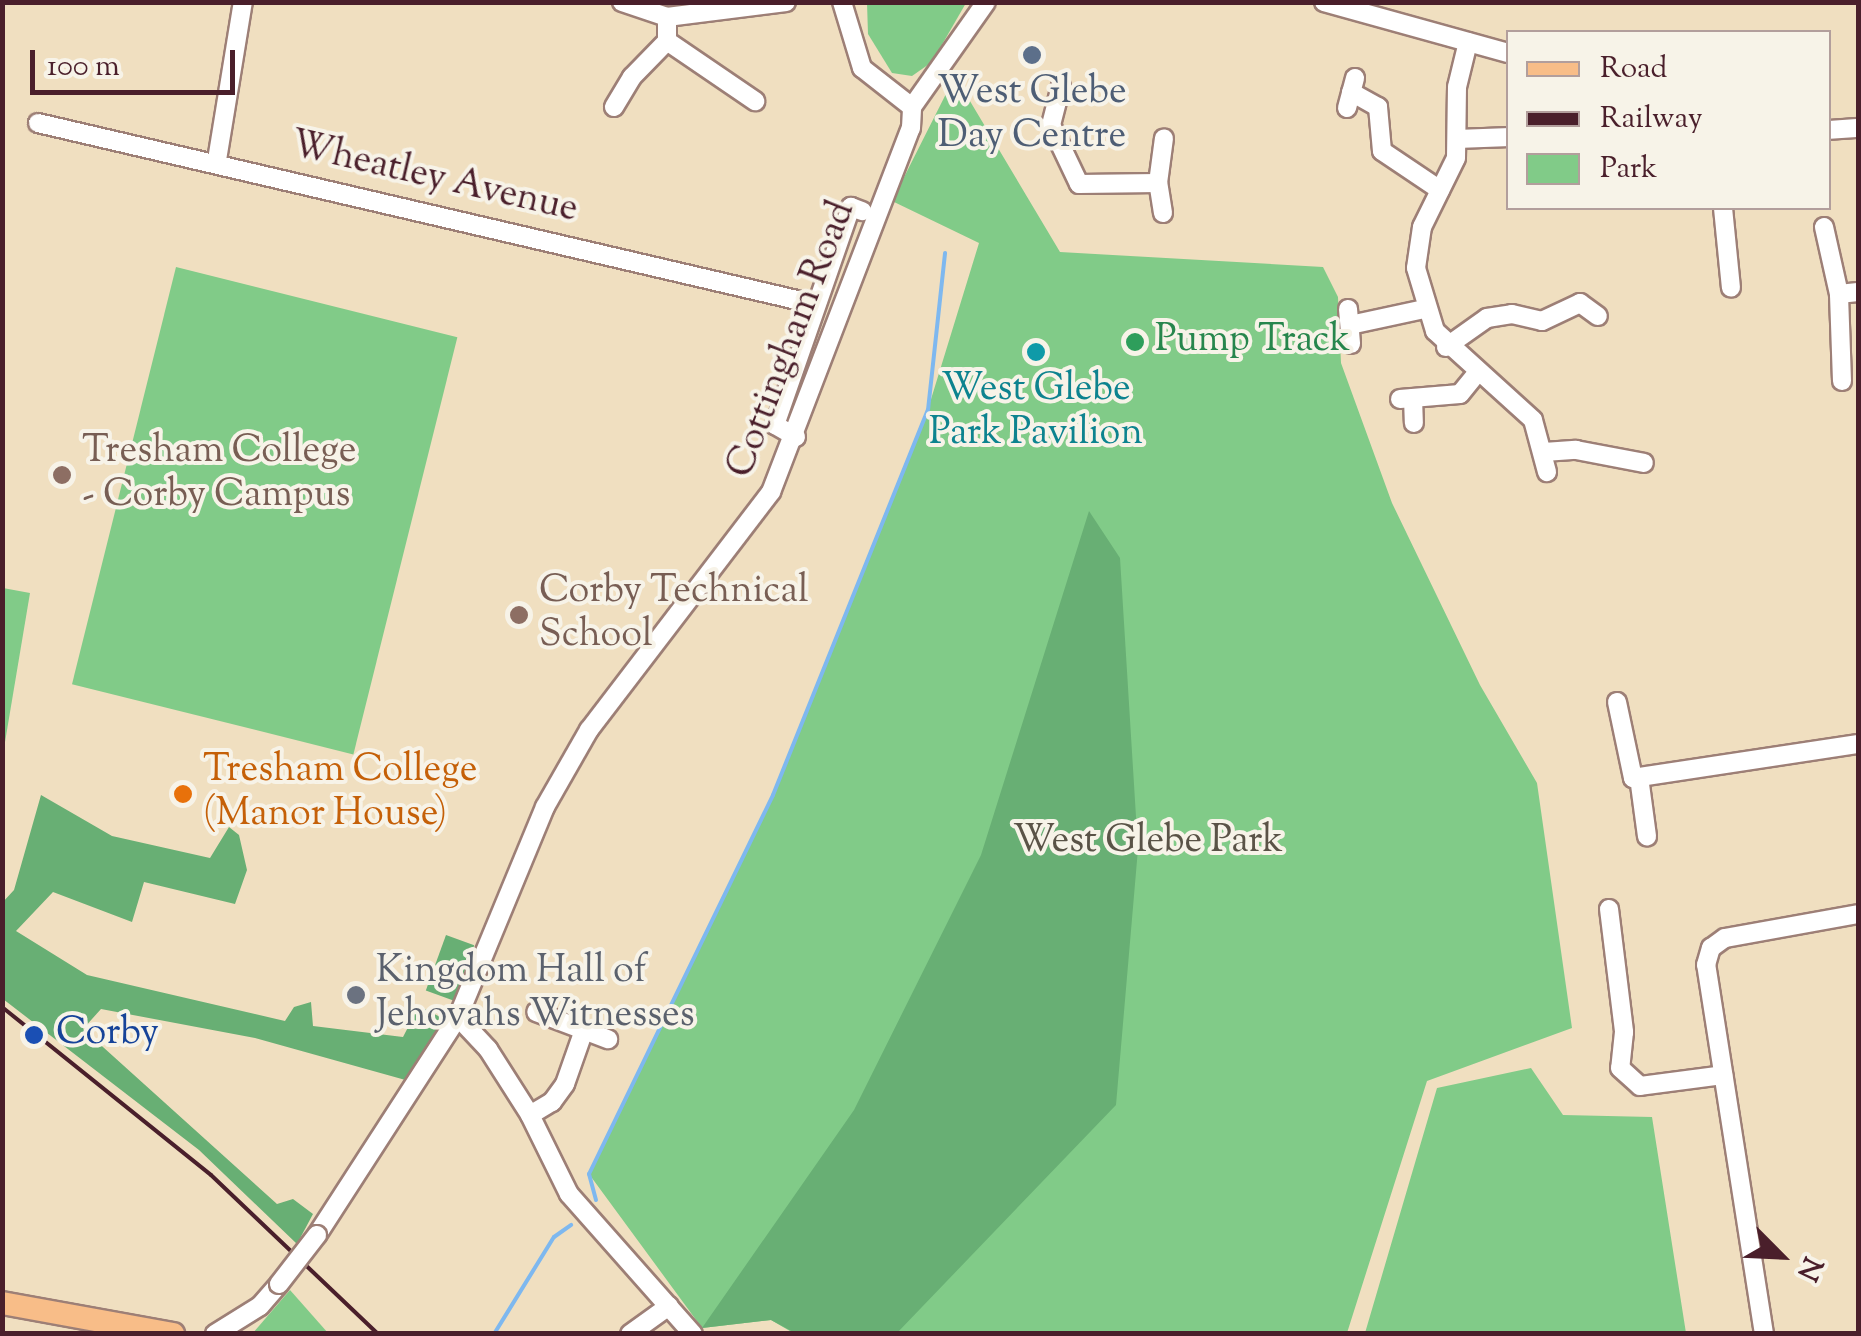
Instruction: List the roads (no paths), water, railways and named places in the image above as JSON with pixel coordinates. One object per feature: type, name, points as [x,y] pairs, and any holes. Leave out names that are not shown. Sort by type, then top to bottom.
[{"type":"main road","points":[[2,1303],[173,1334]]},
{"type":"street","points":[[217,160],[242,2]]},
{"type":"street","points":[[622,2],[667,17],[786,2]]},
{"type":"street","points":[[842,2],[862,68],[912,107]]},
{"type":"street","name":"Cottingham Road","points":[[215,1334],[260,1306],[317,1235],[458,1018],[566,769],[635,665],[746,534],[796,437],[910,128],[912,107],[986,2]]},
{"type":"street","points":[[1324,2],[1506,52]]},
{"type":"street","points":[[667,17],[667,41]]},
{"type":"street","points":[[614,107],[627,74],[667,41]]},
{"type":"street","points":[[667,41],[755,101]]},
{"type":"street","points":[[1468,42],[1457,88],[1459,139],[1422,227],[1416,268],[1424,310],[1446,347],[1533,420],[1546,462],[1576,450],[1624,455],[1644,463]]},
{"type":"street","points":[[1062,86],[1051,126],[1080,184],[1158,184]]},
{"type":"street","points":[[1351,93],[1378,107],[1382,151],[1440,190]]},
{"type":"street","name":"Wheatley Avenue","points":[[38,123],[217,160],[814,304]]},
{"type":"street","points":[[1831,130],[1858,128]]},
{"type":"street","points":[[1459,139],[1506,137]]},
{"type":"street","points":[[1163,213],[1158,184],[1164,138]]},
{"type":"street","points":[[796,437],[775,425],[814,304],[851,207],[862,211]]},
{"type":"street","points":[[1723,210],[1731,288]]},
{"type":"street","points":[[1824,228],[1849,293],[1842,381]]},
{"type":"street","points":[[1446,347],[1487,318],[1542,321],[1580,303],[1598,316]]},
{"type":"street","points":[[1349,326],[1424,310]]},
{"type":"street","points":[[1414,423],[1406,398],[1460,394],[1476,374]]},
{"type":"street","points":[[1617,702],[1633,778],[1858,744]]},
{"type":"street","points":[[1640,777],[1647,836]]},
{"type":"street","points":[[1764,1334],[1706,965],[1711,948],[1725,938],[1858,920]]},
{"type":"street","points":[[1605,921],[1624,1032],[1620,1068],[1640,1086],[1723,1075]]},
{"type":"street","points":[[536,1012],[608,1039]]},
{"type":"street","points":[[458,1018],[488,1049],[530,1115],[570,1194],[693,1334]]},
{"type":"street","points":[[530,1115],[552,1102],[564,1084],[584,1030]]},
{"type":"street","points":[[630,1334],[669,1306]]},
{"type":"waterway","points":[[596,1200],[589,1174],[773,795],[928,410],[945,253]]},
{"type":"waterway","points":[[494,1334],[554,1237],[571,1225]]},
{"type":"railway","points":[[2,1007],[211,1175],[378,1334]]},
{"type":"place","name":"West Glebe Day Centre","points":[[1032,55]]},
{"type":"place","name":"Pump Track","points":[[1135,342]]},
{"type":"place","name":"West Glebe Park Pavilion","points":[[1036,352]]},
{"type":"place","name":"Tresham College - Corby Campus","points":[[62,475]]},
{"type":"place","name":"Corby Technical School","points":[[519,615]]},
{"type":"place","name":"Tresham College (Manor House)","points":[[183,794]]},
{"type":"place","name":"Kingdom Hall of Jehovahs Witnesses","points":[[356,995]]},
{"type":"place","name":"Corby","points":[[34,1035]]},
{"type":"park label","name":"West Glebe Park","points":[[1148,843]]}]
